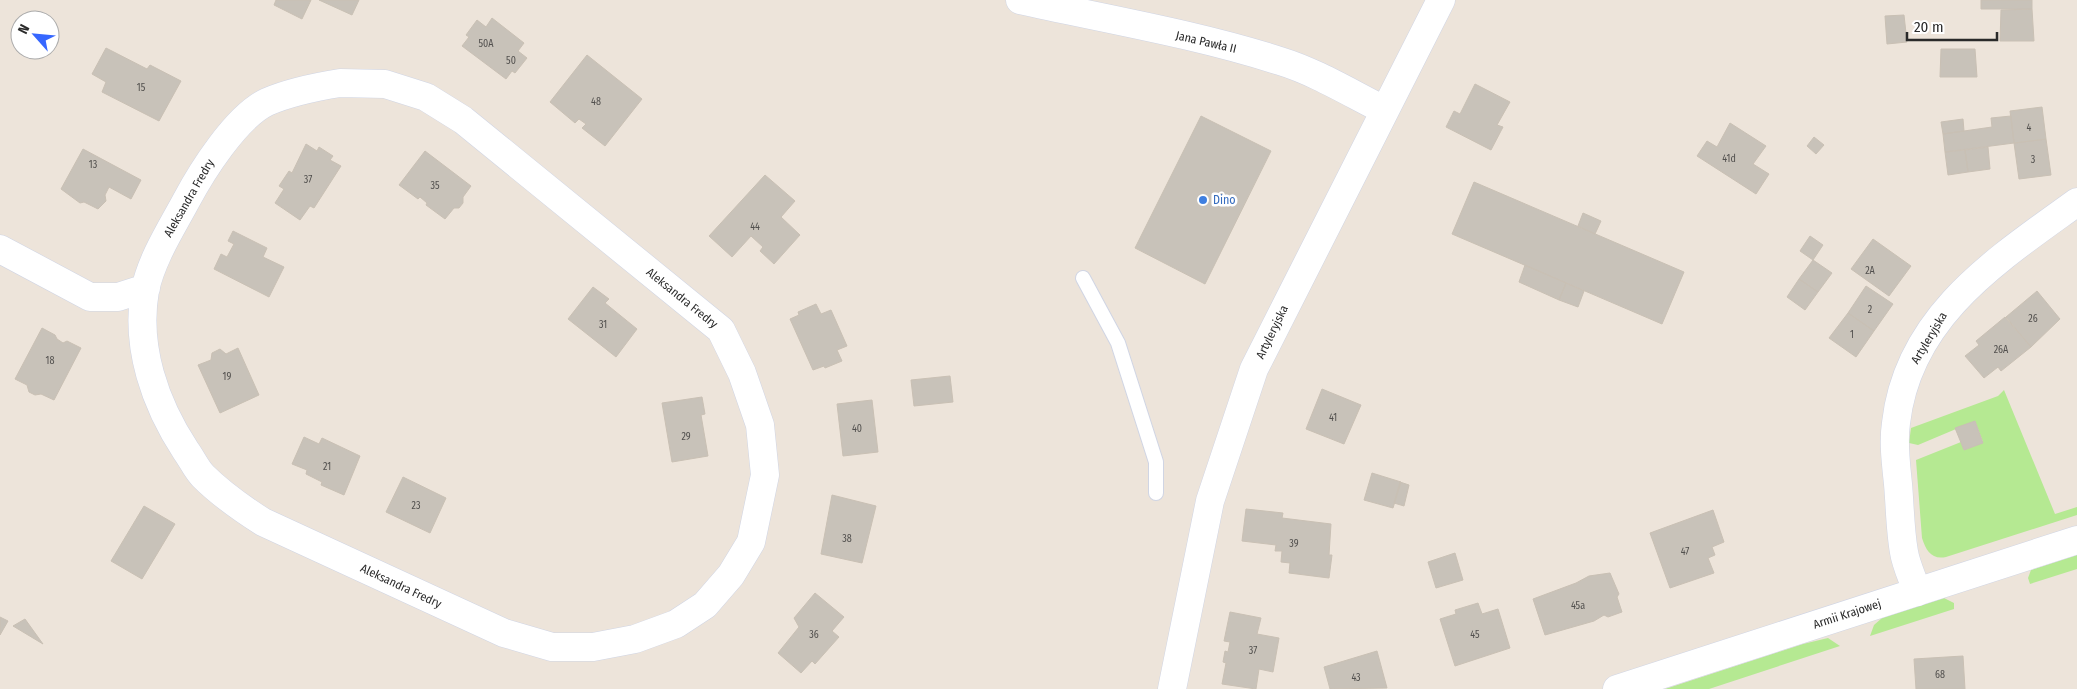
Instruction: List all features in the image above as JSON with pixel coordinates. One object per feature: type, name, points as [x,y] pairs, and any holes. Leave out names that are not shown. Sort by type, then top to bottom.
[{"type":"street","name":"Jana Pawła II","points":[[1020,0],[1217,44],[1281,61],[1327,81],[1384,110]]},
{"type":"street","name":"Artyleryjska","points":[[1172,689],[1210,501],[1254,368],[1441,0]]},
{"type":"street","name":"Aleksandra Fredry","points":[[340,83],[385,84],[426,97],[463,120],[721,330],[742,373],[760,425],[765,475],[751,542],[731,575],[705,604],[676,624],[635,639],[593,647],[552,647],[504,633],[263,522],[227,499],[202,474],[172,429],[153,385],[144,351],[142,312],[146,288],[158,253],[203,170],[224,141],[266,103],[308,88],[340,83]]},
{"type":"street","name":"Artyleryjska","points":[[1917,592],[1904,553],[1896,456],[1897,416],[1902,392],[1916,356],[1940,316],[1966,288],[2023,241],[2077,202]]},
{"type":"street","points":[[0,249],[90,297],[118,297],[146,288]]},
{"type":"street","name":"Armii Krajowej","points":[[1617,689],[2077,540]]},
{"type":"lane","points":[[1084,278],[1118,343],[1156,462],[1156,493]]},
{"type":"green space","points":[[2004,390],[2055,514],[2077,507],[2077,515],[1946,557],[1933,556],[1925,547],[1922,538],[1916,460],[1961,442],[1964,450],[1983,442],[1975,421],[1918,445],[1909,443],[1911,428],[1998,396]]},
{"type":"green space","points":[[2077,555],[2077,569],[2030,584],[2028,578],[2031,570]]},
{"type":"green space","points":[[1944,598],[1954,603],[1954,609],[1870,636],[1874,625],[1882,618]]},
{"type":"green space","points":[[1828,638],[1840,646],[1709,689],[1665,689],[1803,644]]},
{"type":"building","points":[[276,0],[311,0],[302,19],[274,5]]},
{"type":"building","points":[[319,0],[359,0],[352,15]]},
{"type":"building","points":[[1981,0],[2032,0],[2032,9],[1981,9]]},
{"type":"building","points":[[2032,9],[2034,41],[2000,41],[2001,10]]},
{"type":"building","points":[[1904,15],[1907,42],[1887,44],[1885,16]]},
{"type":"building","points":[[492,18],[524,43],[518,51],[527,58],[515,73],[512,71],[506,79],[462,46],[469,37],[466,35],[477,20],[486,27]]},
{"type":"building","points":[[106,48],[147,69],[150,65],[181,81],[159,121],[102,92],[106,82],[92,74]]},
{"type":"building","points":[[1941,49],[1975,49],[1977,77],[1940,77]]},
{"type":"building","points":[[587,55],[642,99],[605,146],[582,128],[586,124],[579,119],[575,123],[550,102]]},
{"type":"building","points":[[1475,84],[1510,102],[1497,125],[1503,127],[1491,150],[1446,127],[1454,111],[1460,114]]},
{"type":"building","points":[[2042,107],[2046,139],[2014,143],[2010,111]]},
{"type":"building","name":"Dino","points":[[1201,116],[1271,151],[1205,284],[1135,248]]},
{"type":"building","points":[[2011,116],[2014,143],[1945,152],[1943,134],[1992,127],[1991,118]]},
{"type":"building","points":[[1963,119],[1964,131],[1943,134],[1941,122]]},
{"type":"building","points":[[1730,123],[1766,146],[1753,164],[1769,174],[1756,194],[1697,156],[1707,141],[1717,147]]},
{"type":"building","points":[[1814,137],[1824,145],[1816,154],[1807,146]]},
{"type":"building","points":[[2046,139],[2051,175],[2019,179],[2014,143]]},
{"type":"building","points":[[306,144],[317,151],[319,147],[333,156],[330,160],[341,166],[314,208],[310,206],[300,220],[275,203],[284,189],[279,186],[289,171],[292,173]]},
{"type":"building","points":[[1988,147],[1990,169],[1968,172],[1965,150]]},
{"type":"building","points":[[83,149],[141,180],[131,199],[109,187],[105,195],[106,201],[98,209],[84,202],[80,203],[61,189]]},
{"type":"building","points":[[1965,150],[1968,172],[1948,175],[1945,152]]},
{"type":"building","points":[[425,151],[471,186],[463,197],[463,203],[459,208],[454,208],[445,219],[426,205],[427,203],[420,197],[418,199],[399,185]]},
{"type":"building","points":[[765,175],[795,201],[781,217],[800,235],[774,264],[760,251],[763,247],[751,236],[732,257],[709,236]]},
{"type":"building","points":[[1474,182],[1684,272],[1662,324],[1452,234]]},
{"type":"building","points":[[1583,213],[1601,221],[1595,234],[1578,226]]},
{"type":"building","points":[[233,231],[267,248],[263,257],[284,267],[269,297],[214,269],[221,254],[227,257],[234,244],[228,241]]},
{"type":"building","points":[[1810,236],[1823,245],[1813,260],[1800,251]]},
{"type":"building","points":[[1873,239],[1911,266],[1889,296],[1851,269]]},
{"type":"building","points":[[1813,260],[1832,273],[1818,292],[1799,279]]},
{"type":"building","points":[[1525,265],[1566,283],[1559,300],[1519,282]]},
{"type":"building","points":[[1799,279],[1818,292],[1805,310],[1787,297]]},
{"type":"building","points":[[1566,283],[1584,291],[1578,307],[1559,300]]},
{"type":"building","points":[[1866,286],[1893,304],[1874,331],[1848,313]]},
{"type":"building","points":[[593,287],[609,299],[605,303],[637,329],[616,357],[568,319]]},
{"type":"building","points":[[2037,291],[2060,319],[2031,347],[2006,317]]},
{"type":"building","points":[[816,304],[821,314],[831,310],[847,346],[837,350],[842,361],[825,368],[824,366],[813,370],[790,319],[799,315],[798,312]]},
{"type":"building","points":[[1848,313],[1874,331],[1856,357],[1829,338]]},
{"type":"building","points":[[2005,317],[2031,347],[2001,371],[1998,367],[1984,378],[1965,356],[1979,345],[1976,341]]},
{"type":"building","points":[[42,328],[55,335],[63,343],[67,341],[81,348],[54,400],[41,394],[35,395],[29,392],[27,385],[15,379]]},
{"type":"building","points":[[238,348],[259,395],[220,413],[198,365],[211,360],[212,353],[220,349],[226,354]]},
{"type":"building","points":[[950,376],[953,402],[914,406],[911,380]]},
{"type":"building","points":[[1322,389],[1361,405],[1344,444],[1306,429]]},
{"type":"building","points":[[702,397],[705,414],[701,415],[708,456],[672,462],[662,403]]},
{"type":"building","points":[[872,400],[878,452],[843,456],[837,404]]},
{"type":"building","points":[[1975,421],[1983,443],[1964,450],[1955,428]]},
{"type":"building","points":[[304,437],[319,444],[322,438],[360,456],[344,495],[321,485],[322,482],[306,474],[307,470],[292,464]]},
{"type":"building","points":[[1372,473],[1401,482],[1393,508],[1364,500]]},
{"type":"building","points":[[403,477],[446,498],[430,533],[386,512]]},
{"type":"building","points":[[1400,482],[1409,485],[1404,506],[1394,503]]},
{"type":"building","points":[[832,495],[876,506],[862,563],[821,554]]},
{"type":"building","points":[[144,506],[175,524],[142,579],[111,561]]},
{"type":"building","points":[[1246,509],[1283,513],[1282,518],[1331,524],[1329,555],[1332,555],[1329,578],[1289,573],[1290,563],[1281,562],[1282,551],[1275,551],[1276,545],[1242,541]]},
{"type":"building","points":[[1713,510],[1724,542],[1712,547],[1715,555],[1708,558],[1714,573],[1670,588],[1650,533]]},
{"type":"building","points":[[1455,553],[1463,580],[1436,588],[1428,562]]},
{"type":"building","points":[[1610,573],[1619,594],[1617,597],[1622,612],[1608,617],[1604,615],[1594,621],[1545,635],[1533,599],[1576,583],[1589,576]]},
{"type":"building","points":[[815,593],[844,617],[832,631],[839,637],[815,664],[812,661],[801,673],[778,653],[799,627],[794,618]]},
{"type":"building","points":[[1478,603],[1482,614],[1498,609],[1510,648],[1455,666],[1440,619],[1456,614],[1455,610]]},
{"type":"building","points":[[1230,612],[1261,618],[1257,634],[1279,638],[1273,672],[1259,669],[1256,689],[1222,684],[1226,663],[1223,662],[1225,651],[1228,652],[1230,642],[1224,641]]},
{"type":"building","points":[[0,617],[8,621],[0,635]]},
{"type":"building","points":[[25,619],[43,644],[13,626]]},
{"type":"building","points":[[1377,651],[1387,688],[1330,689],[1324,667]]},
{"type":"building","points":[[1963,656],[1965,689],[1916,689],[1914,659]]},
{"type":"place","name":"Dino","points":[[1203,200]]}]
